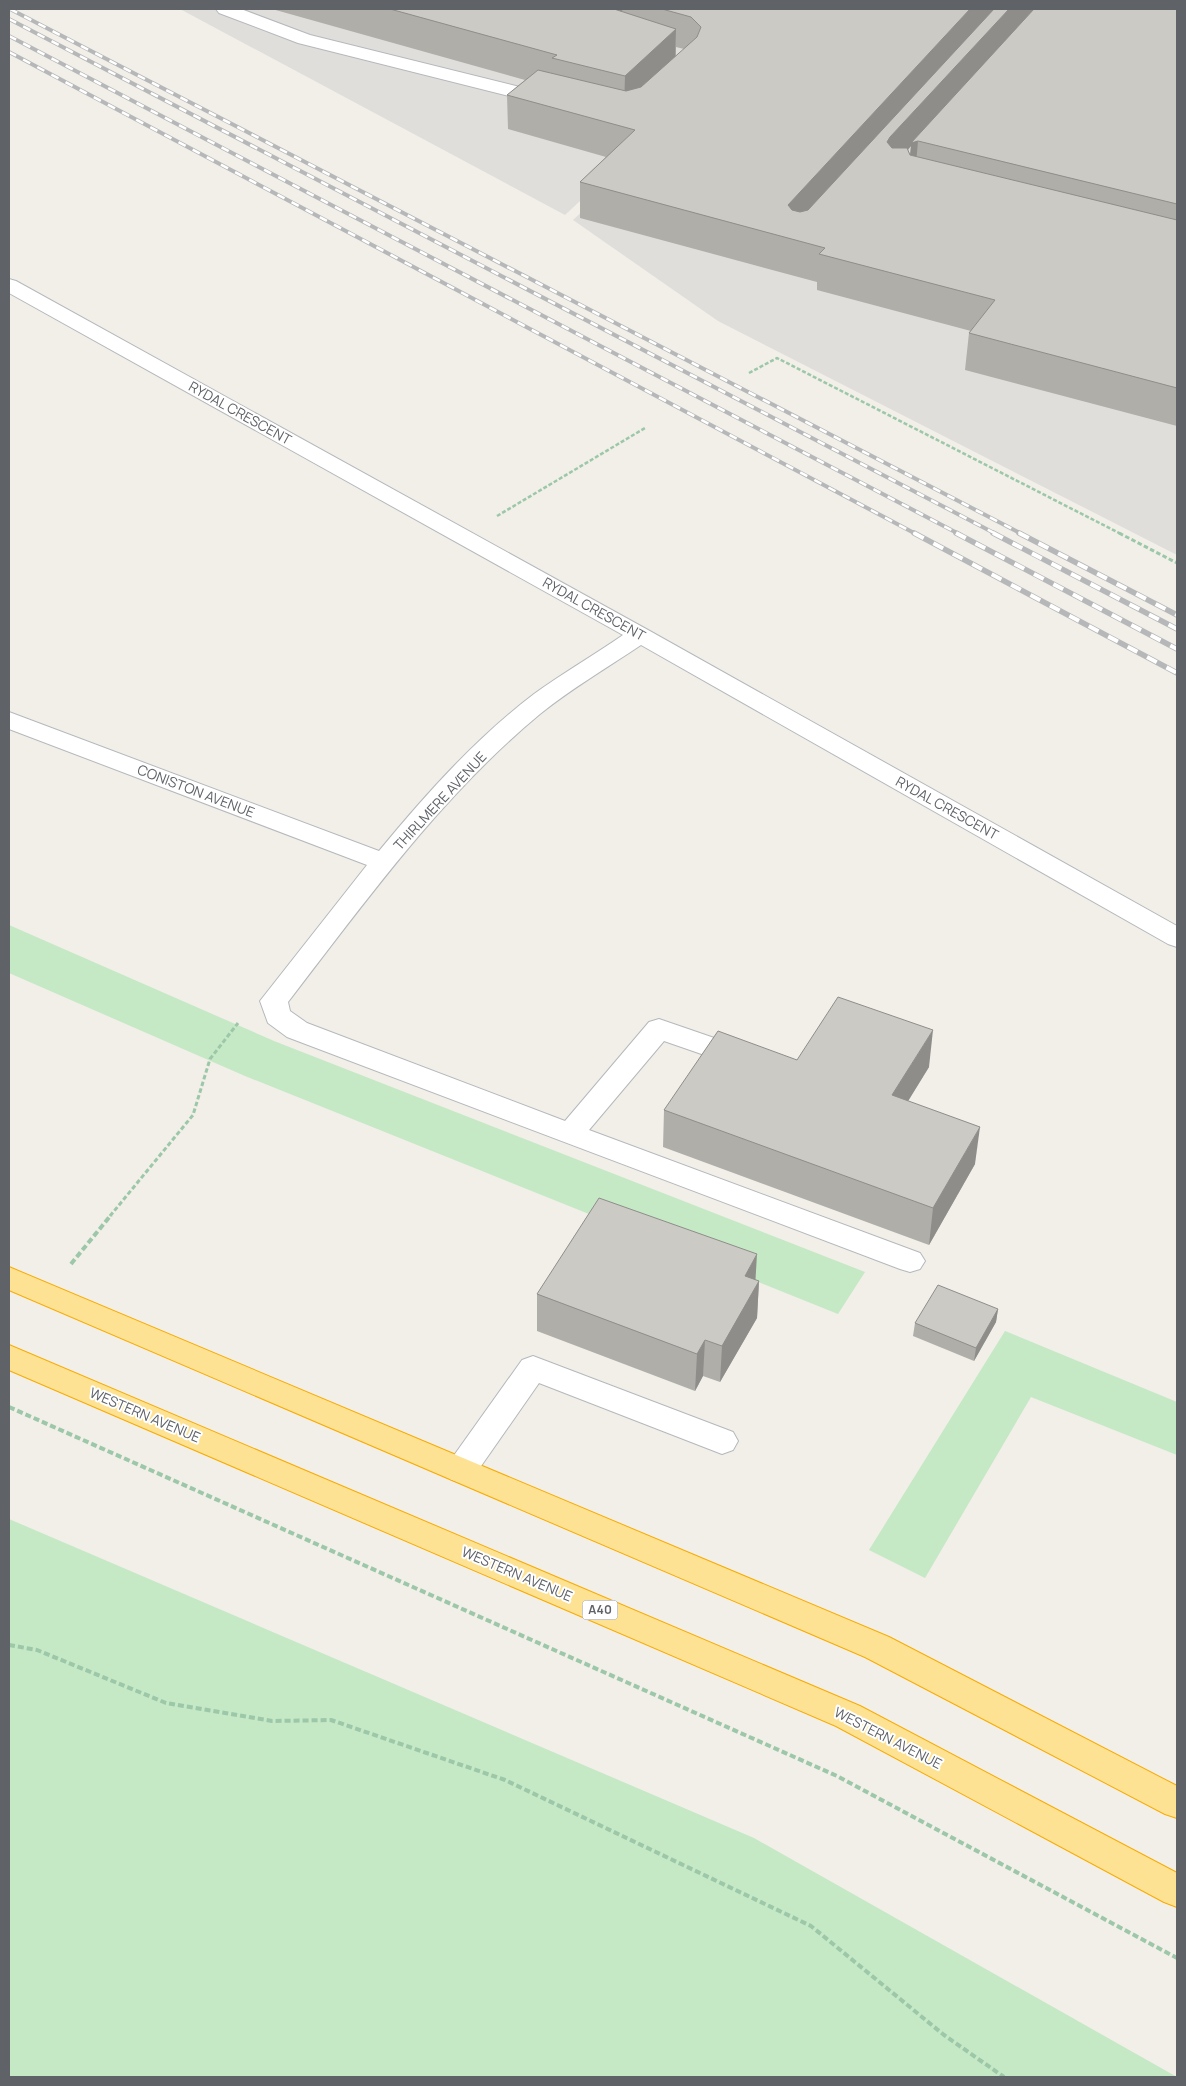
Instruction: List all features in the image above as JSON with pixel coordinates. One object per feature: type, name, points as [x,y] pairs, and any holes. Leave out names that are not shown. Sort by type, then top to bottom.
[{"type":"highway","points":[[9,1278],[877,1647],[1177,1803]]},
{"type":"highway","name":"WESTERN AVENUE","points":[[9,1357],[848,1716],[1177,1891]]},
{"type":"street","points":[[225,9],[304,39],[562,103]]},
{"type":"street","name":"RYDAL CRESCENT","points":[[9,284],[640,635],[1177,938]]},
{"type":"street","name":"THIRLMERE AVENUE","points":[[274,1001],[383,862],[475,761],[531,709],[640,635]]},
{"type":"street","name":"CONISTON AVENUE","points":[[9,720],[383,862]]},
{"type":"street","points":[[274,1001],[278,1016],[297,1030],[910,1261]]},
{"type":"street","points":[[570,1134],[659,1029],[754,1063]]},
{"type":"street","points":[[461,1470],[533,1368],[722,1442]]},
{"type":"path","points":[[749,373],[777,358],[1177,563]]},
{"type":"path","points":[[463,536],[645,428]]},
{"type":"path","points":[[46,1294],[193,1115],[210,1058],[245,1014],[274,1001]]},
{"type":"path","points":[[9,1407],[837,1776],[1177,1958]]},
{"type":"path","points":[[9,1645],[37,1650],[166,1703],[272,1721],[331,1720],[505,1780],[811,1926],[944,2035],[1004,2077]]},
{"type":"shaded area","points":[[180,9],[786,9],[565,215]]},
{"type":"shaded area","points":[[796,9],[1177,9],[1177,555],[718,321],[573,220]]},
{"type":"green space","points":[[9,925],[274,1041],[865,1272],[838,1314],[245,1076],[9,973]]},
{"type":"green space","points":[[1005,1331],[1177,1402],[1177,1455],[1031,1397],[925,1578],[869,1550]]},
{"type":"green space","points":[[9,1519],[754,1838],[1177,2077],[9,2077]]},
{"type":"building","points":[[390,9],[614,9],[676,29],[625,76],[552,58],[557,55]]},
{"type":"building","points":[[662,9],[970,9],[788,205],[792,210],[800,212],[808,210],[994,9],[1009,9],[887,142],[892,148],[907,148],[910,155],[1177,220],[1177,388],[969,333],[995,300],[819,254],[825,248],[580,182],[635,130],[507,95],[538,70],[626,91],[641,87],[697,37],[701,27],[691,17]]},
{"type":"building","points":[[1034,9],[1177,9],[1177,204],[918,141],[911,143]]},
{"type":"building","points":[[838,997],[933,1030],[892,1095],[980,1127],[933,1208],[664,1110],[718,1031],[797,1060]]},
{"type":"building","points":[[599,1198],[757,1254],[745,1276],[759,1281],[722,1346],[705,1340],[697,1354],[537,1294]]},
{"type":"building","points":[[938,1285],[998,1309],[976,1348],[915,1323]]},
{"type":"railway","points":[[10,9],[1022,534]]},
{"type":"railway","points":[[9,19],[996,534]]},
{"type":"railway","points":[[9,36],[959,534]]},
{"type":"railway","points":[[9,52],[916,534]]},
{"type":"railway","points":[[914,533],[1177,673]]},
{"type":"railway","points":[[956,533],[1177,649]]},
{"type":"railway","points":[[993,533],[1177,629]]},
{"type":"railway","points":[[1019,533],[1177,615]]}]
